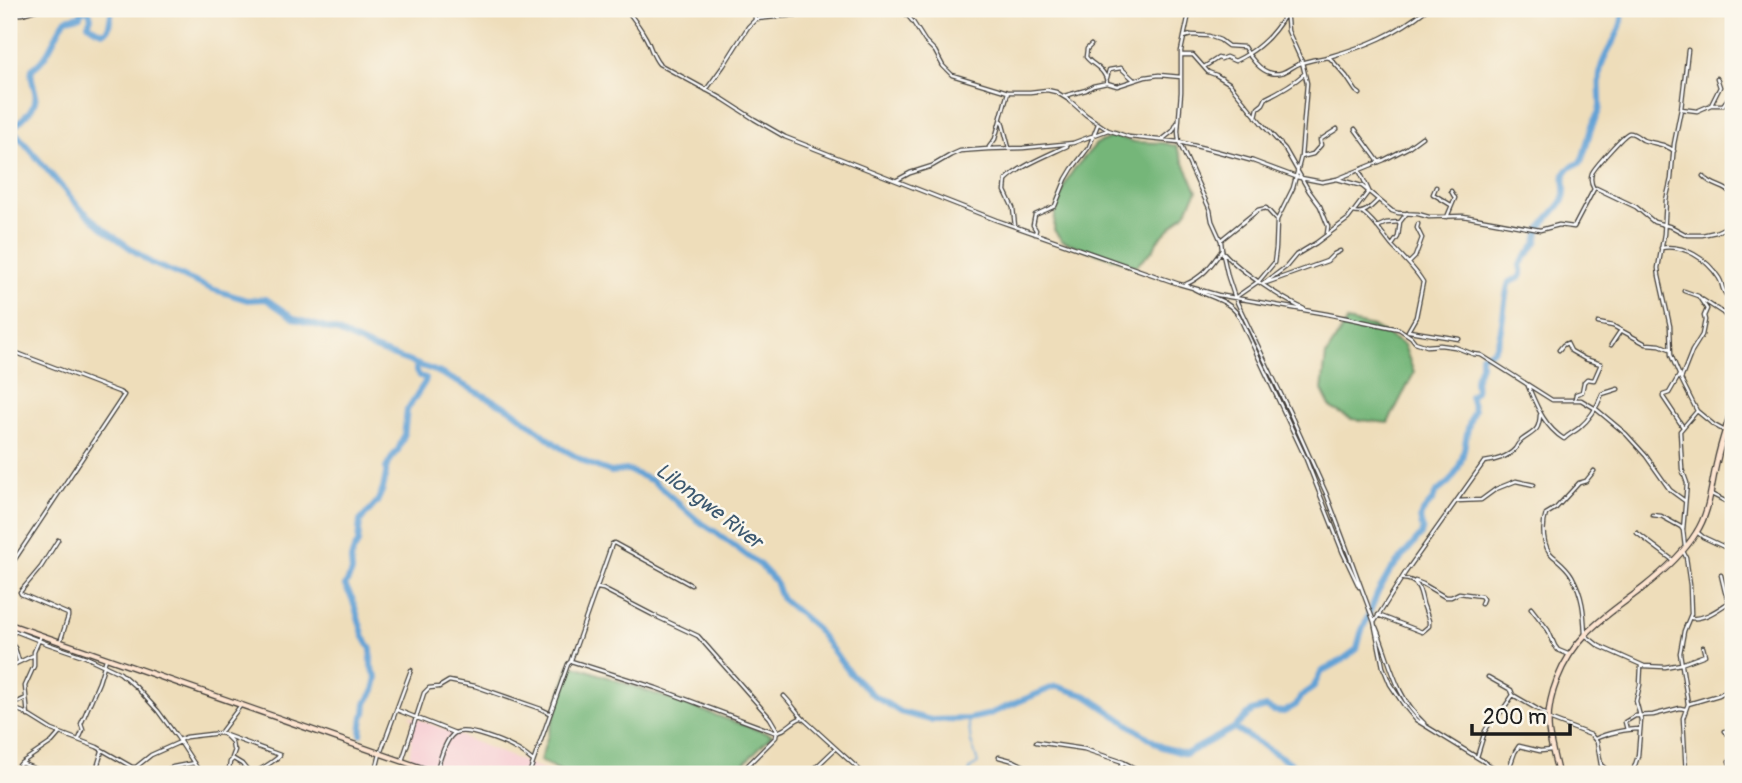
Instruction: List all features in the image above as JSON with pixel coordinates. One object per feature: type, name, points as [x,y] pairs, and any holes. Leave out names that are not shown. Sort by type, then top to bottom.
[{"type":"main road","points":[[1558,774],[1552,750],[1549,718],[1552,696],[1570,655],[1585,635],[1674,561],[1697,532],[1711,494],[1733,404]]},
{"type":"main road","points":[[9,624],[40,638],[60,642],[437,774]]},
{"type":"street","points":[[9,15],[39,9]]},
{"type":"street","points":[[626,9],[637,22],[653,58],[659,64],[778,133],[1035,234],[1189,287],[1218,295],[1458,339]]},
{"type":"street","points":[[754,9],[755,20]]},
{"type":"street","points":[[706,90],[755,20],[856,9]]},
{"type":"street","points":[[902,9],[952,75],[1008,92],[1056,92],[1098,124],[1129,137],[1179,142],[1253,160],[1301,179],[1317,182],[1337,179],[1380,162],[1422,137]]},
{"type":"street","points":[[1190,9],[1181,56],[1179,142],[1222,241],[1235,298],[1326,494],[1366,603]]},
{"type":"street","points":[[1184,38],[1209,36],[1228,46],[1244,47],[1268,73],[1285,72],[1302,62],[1326,57],[1382,38],[1427,9]]},
{"type":"street","points":[[1204,67],[1218,58],[1226,57],[1235,61],[1249,54],[1277,30],[1286,11]]},
{"type":"street","points":[[1261,283],[1274,263],[1277,220],[1290,196],[1303,141],[1307,88],[1302,62],[1288,31],[1286,11]]},
{"type":"street","points":[[1091,45],[1087,49],[1086,57],[1101,70],[1107,81],[1117,86],[1135,79],[1159,75],[1181,77]]},
{"type":"street","points":[[1688,50],[1658,268],[1670,326],[1670,349],[1680,377],[1697,411],[1725,431]]},
{"type":"street","points":[[1181,56],[1191,54],[1208,72],[1225,80],[1285,149],[1320,206],[1328,226],[1327,234]]},
{"type":"street","points":[[1326,57],[1330,58],[1360,94]]},
{"type":"street","points":[[1107,81],[1109,70],[1121,68],[1135,79]]},
{"type":"street","points":[[1256,117],[1258,108],[1266,98],[1304,74]]},
{"type":"street","points":[[1711,106],[1720,87],[1717,78]]},
{"type":"street","points":[[1064,96],[1107,81]]},
{"type":"street","points":[[988,149],[995,139],[1008,92]]},
{"type":"street","points":[[1681,109],[1697,111],[1723,105],[1733,92]]},
{"type":"street","points":[[1160,139],[1173,131],[1178,120]]},
{"type":"street","points":[[1000,121],[1003,123],[1009,148]]},
{"type":"street","points":[[1035,234],[1035,215],[1055,206],[1066,179],[1089,146],[1098,124]]},
{"type":"street","points":[[1300,157],[1313,153],[1321,145],[1321,140],[1336,129]]},
{"type":"street","points":[[1355,129],[1380,162]]},
{"type":"street","points":[[1015,226],[1013,208],[1005,191],[1006,180],[1024,167],[1073,143],[1108,130]]},
{"type":"street","points":[[1337,179],[1362,186],[1392,211],[1429,217],[1463,216],[1540,230],[1559,225],[1574,227],[1594,189],[1592,173],[1606,153],[1628,133],[1674,151]]},
{"type":"street","points":[[897,180],[955,153],[1073,143]]},
{"type":"street","points":[[1360,170],[1369,191]]},
{"type":"street","points":[[1703,176],[1733,195]]},
{"type":"street","points":[[1436,187],[1433,194],[1451,205]]},
{"type":"street","points":[[1594,189],[1636,207],[1654,222],[1687,235],[1716,232],[1733,224]]},
{"type":"street","points":[[1235,298],[1286,267],[1296,255],[1340,226],[1369,191]]},
{"type":"street","points":[[1447,216],[1455,198],[1451,191]]},
{"type":"street","points":[[1354,212],[1369,209],[1378,200]]},
{"type":"street","points":[[1222,241],[1258,210],[1266,208],[1277,220]]},
{"type":"street","points":[[1362,212],[1409,263],[1424,284],[1416,317],[1408,331]]},
{"type":"street","points":[[1392,246],[1398,237],[1400,222],[1407,214]]},
{"type":"street","points":[[1377,227],[1400,222]]},
{"type":"street","points":[[1409,263],[1415,257],[1422,238],[1418,224]]},
{"type":"street","points":[[1661,248],[1680,247],[1695,254],[1721,280],[1726,295],[1733,302]]},
{"type":"street","points":[[1184,285],[1204,274],[1222,250]]},
{"type":"street","points":[[1222,250],[1261,283],[1309,311]]},
{"type":"street","points":[[1261,283],[1322,263],[1340,251]]},
{"type":"street","points":[[1189,287],[1224,302],[1239,316],[1306,459],[1374,622],[1393,676],[1402,695],[1419,718],[1505,774],[1519,746],[1540,751],[1552,750]]},
{"type":"street","points":[[1684,291],[1699,297],[1723,313],[1733,324]]},
{"type":"street","points":[[1683,428],[1663,395],[1669,393],[1680,377],[1702,335],[1707,309],[1699,297]]},
{"type":"street","points":[[1598,323],[1612,326],[1646,344],[1670,349]]},
{"type":"street","points":[[1399,329],[1415,342],[1427,346],[1455,347],[1481,355],[1552,400],[1581,400],[1596,409],[1626,434],[1646,456],[1670,490],[1685,501]]},
{"type":"street","points":[[1611,345],[1621,331]]},
{"type":"street","points":[[1559,350],[1567,342],[1571,351],[1601,364],[1594,380],[1587,379],[1584,382],[1583,392],[1576,394],[1575,399]]},
{"type":"street","points":[[9,350],[124,396],[9,568]]},
{"type":"street","points":[[1528,386],[1540,415],[1564,439],[1591,416],[1602,394],[1618,389]]},
{"type":"street","points":[[1686,774],[1683,718],[1688,704],[1680,653],[1684,631],[1691,618],[1683,530],[1687,495],[1682,469],[1680,430],[1697,411]]},
{"type":"street","points":[[1374,622],[1484,462],[1510,454],[1522,440],[1536,431],[1540,415]]},
{"type":"street","points":[[1594,471],[1556,508],[1546,514],[1544,525],[1547,549],[1567,568],[1578,588],[1583,602],[1585,635],[1599,646],[1641,666],[1665,667],[1681,664],[1704,656],[1703,647]]},
{"type":"street","points":[[1456,501],[1481,500],[1496,489],[1516,481],[1534,485]]},
{"type":"street","points":[[1711,494],[1733,505]]},
{"type":"street","points":[[1652,515],[1661,516],[1683,530]]},
{"type":"street","points":[[1697,532],[1733,551]]},
{"type":"street","points":[[1637,533],[1674,561]]},
{"type":"street","points":[[58,540],[41,567],[20,592],[68,614],[60,642]]},
{"type":"street","points":[[529,774],[610,546],[614,543],[691,585]]},
{"type":"street","points":[[1691,618],[1703,618],[1728,603],[1721,575]]},
{"type":"street","points":[[1378,615],[1417,631],[1422,632],[1429,626],[1421,592],[1416,583],[1407,578],[1401,580]]},
{"type":"street","points":[[1412,581],[1445,597],[1458,593],[1481,596],[1481,604]]},
{"type":"street","points":[[597,588],[698,636],[770,718],[777,732],[774,740],[739,774]]},
{"type":"street","points":[[1531,608],[1548,630],[1558,650],[1570,655]]},
{"type":"street","points":[[19,661],[9,640],[14,631],[40,638],[117,670],[158,711],[201,774]]},
{"type":"street","points":[[28,716],[25,686],[34,666],[34,655],[40,638]]},
{"type":"street","points":[[9,667],[34,655]]},
{"type":"street","points":[[79,739],[83,730],[81,724],[106,659]]},
{"type":"street","points":[[569,662],[573,661],[656,688],[777,732],[801,718]]},
{"type":"street","points":[[1632,774],[1638,756],[1641,720],[1636,701],[1641,666]]},
{"type":"street","points":[[375,774],[411,670]]},
{"type":"street","points":[[1488,677],[1549,718],[1595,738],[1601,765],[1607,774]]},
{"type":"street","points":[[402,761],[426,690],[449,681],[475,686],[550,714]]},
{"type":"street","points":[[1688,704],[1719,695],[1733,687]]},
{"type":"street","points":[[1477,757],[1485,731],[1513,695]]},
{"type":"street","points":[[784,696],[801,718],[864,774]]},
{"type":"street","points":[[10,706],[26,698]]},
{"type":"street","points":[[222,734],[241,705]]},
{"type":"street","points":[[10,706],[41,725],[103,750],[144,774]]},
{"type":"street","points":[[1627,730],[1625,722],[1631,716],[1685,709]]},
{"type":"street","points":[[397,710],[455,733],[486,737],[517,749],[533,761]]},
{"type":"street","points":[[1595,738],[1640,729]]},
{"type":"street","points":[[1725,730],[1733,741]]},
{"type":"street","points":[[437,774],[447,743],[455,733]]},
{"type":"street","points":[[12,774],[21,763],[60,734]]},
{"type":"street","points":[[219,774],[229,769],[235,750],[222,734]]},
{"type":"street","points":[[135,768],[151,755],[186,737],[222,734],[280,755],[252,774],[233,759]]},
{"type":"street","points":[[1036,742],[1079,747],[1124,762],[1146,774]]},
{"type":"street","points":[[809,774],[835,749]]},
{"type":"street","points":[[95,774],[103,750]]},
{"type":"street","points":[[999,757],[1040,774]]},
{"type":"street","points":[[1729,761],[1732,774]]},
{"type":"street","points":[[1118,774],[1124,762]]},
{"type":"street","points":[[21,763],[48,774]]},
{"type":"street","points":[[158,774],[173,767],[194,763]]},
{"type":"shaded area","points":[[409,715],[553,774],[408,774],[413,720]]},
{"type":"green space","points":[[1114,136],[1135,142],[1176,146],[1197,191],[1185,213],[1136,266],[1062,241],[1054,230],[1055,214],[1067,180],[1074,169],[1096,144]]},
{"type":"green space","points":[[1347,321],[1373,327],[1404,345],[1414,373],[1388,423],[1351,419],[1331,408],[1322,390],[1326,355]]},
{"type":"green space","points":[[570,664],[772,735],[733,774],[567,774],[540,761]]},
{"type":"waterway","points":[[13,128],[35,102],[32,69],[48,52],[66,19],[80,16],[82,10],[89,11],[91,18],[88,24],[105,32],[112,9]]},
{"type":"waterway","points":[[1234,728],[1252,711],[1266,707],[1284,712],[1296,705],[1300,697],[1313,688],[1321,672],[1357,649],[1378,592],[1390,571],[1421,535],[1422,513],[1456,472],[1474,410],[1470,396],[1476,391],[1475,380],[1481,365],[1481,355],[1492,351],[1496,346],[1509,282],[1522,274],[1520,265],[1537,242],[1541,228],[1563,200],[1567,170],[1580,163],[1583,157],[1600,109],[1601,69],[1618,32],[1623,9]]},
{"type":"waterway","name":"Lilongwe River","points":[[9,125],[78,206],[104,229],[151,263],[212,289],[247,300],[266,299],[295,319],[336,331],[372,348],[438,372],[512,410],[561,448],[589,464],[611,472],[627,470],[653,481],[697,520],[760,565],[775,581],[781,598],[814,626],[850,673],[872,694],[900,712],[931,720],[968,719],[987,715],[1056,686],[1087,696],[1162,747],[1186,754],[1234,728],[1291,763],[1301,774]]},
{"type":"waterway","points":[[361,734],[366,703],[377,678],[371,666],[371,649],[345,586],[352,572],[351,559],[358,543],[360,521],[377,502],[383,489],[386,468],[404,436],[407,410],[425,382],[426,378],[416,371],[416,365]]},
{"type":"waterway","points":[[968,719],[971,742],[978,763],[970,769],[969,774]]}]
